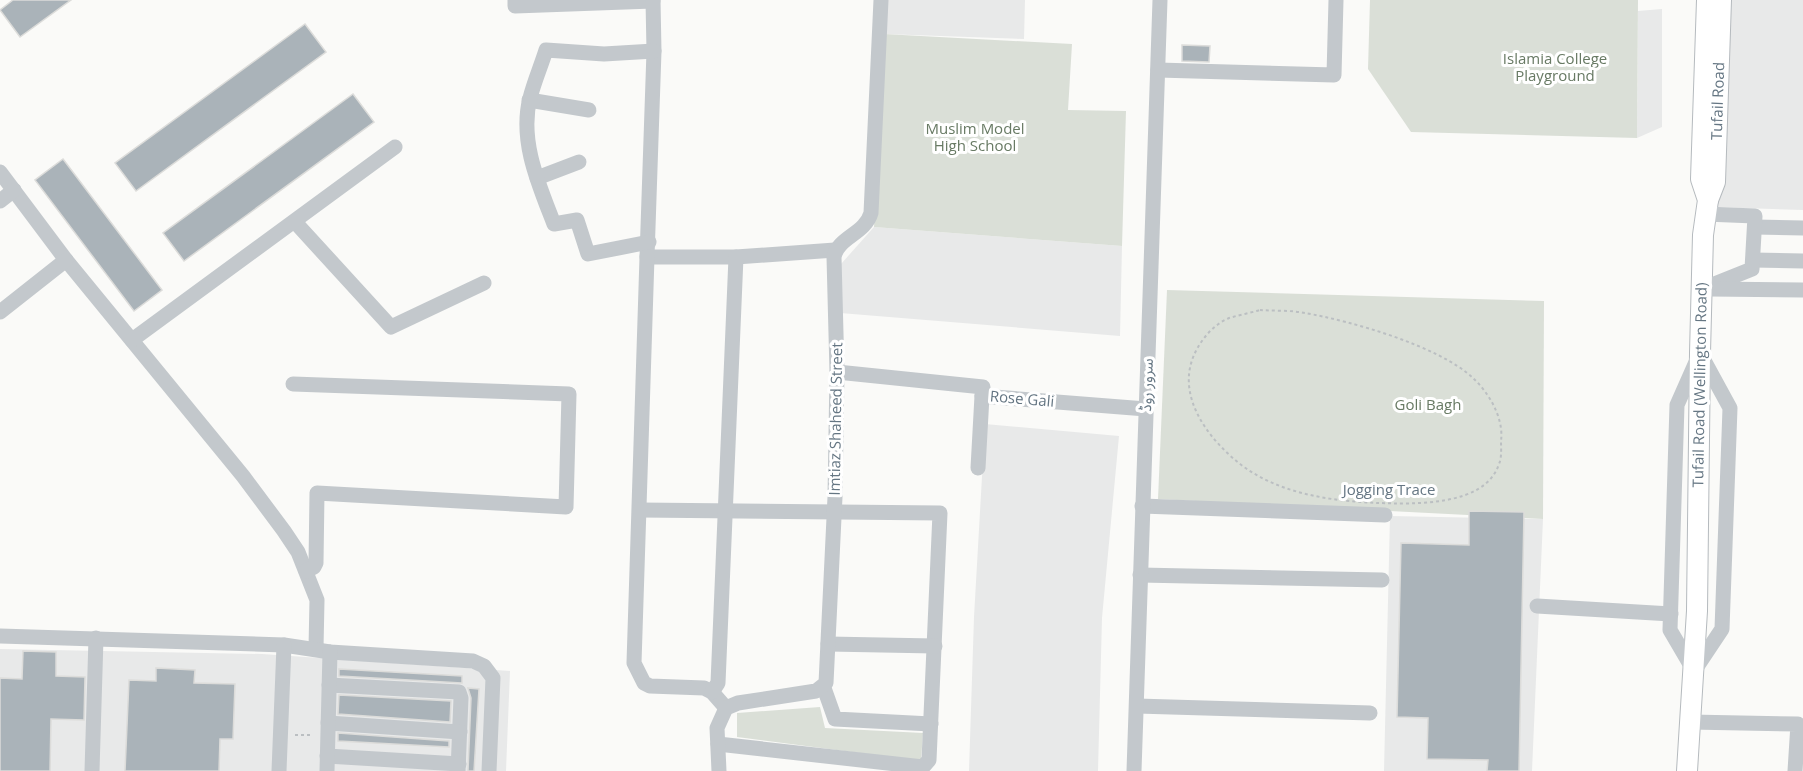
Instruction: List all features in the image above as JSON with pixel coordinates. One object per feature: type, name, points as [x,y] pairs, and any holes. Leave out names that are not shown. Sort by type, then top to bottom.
[{"type":"main road","name":"Tufail Road (Wellington Road)","points":[[1687,771],[1694,670],[1700,353],[1707,207],[1701,179],[1707,0]]},
{"type":"main road","name":"Tufail Road","points":[[1707,207],[1715,182],[1721,0]]},
{"type":"street","points":[[514,0],[515,6],[653,0],[654,51],[634,663],[637,674],[644,683],[650,686],[704,688],[712,692],[726,708]]},
{"type":"street","points":[[654,51],[604,54],[546,50],[529,100],[528,141],[537,178],[554,224],[576,220],[588,254],[648,249],[736,257],[835,250],[868,222],[871,213],[881,0]]},
{"type":"street","name":"سرور روڈ","points":[[1134,771],[1160,0]]},
{"type":"street","points":[[1158,70],[1334,75],[1336,0]]},
{"type":"street","points":[[529,100],[589,110]]},
{"type":"street","points":[[132,340],[296,222],[394,147]]},
{"type":"street","points":[[537,178],[579,162]]},
{"type":"street","points":[[0,172],[66,260],[264,503],[289,538],[306,571],[317,600],[329,685],[327,764],[459,768],[461,695],[459,692],[329,685]]},
{"type":"street","points":[[0,201],[14,190]]},
{"type":"street","points":[[1702,289],[1752,269],[1753,260],[1755,216],[1707,207]]},
{"type":"street","points":[[296,222],[391,327],[484,283]]},
{"type":"street","points":[[1755,226],[1803,228]]},
{"type":"street","name":"Imtiaz Shaheed Street","points":[[824,688],[828,677],[834,513],[837,372],[835,250]]},
{"type":"street","points":[[712,692],[718,683],[736,257]]},
{"type":"street","points":[[0,312],[66,260]]},
{"type":"street","points":[[1753,260],[1803,261]]},
{"type":"street","points":[[1702,289],[1803,290]]},
{"type":"street","points":[[1700,353],[1731,408],[1722,629],[1694,670],[1670,630],[1677,405],[1700,353]]},
{"type":"street","name":"Rose Gali","points":[[837,372],[983,387],[982,396],[1146,409]]},
{"type":"street","points":[[293,384],[568,393],[566,507],[317,493],[316,563],[306,571]]},
{"type":"street","points":[[978,468],[982,396]]},
{"type":"street","points":[[1142,506],[1385,515]]},
{"type":"street","points":[[640,510],[940,513],[929,760],[923,767],[914,768],[718,744]]},
{"type":"street","points":[[1140,574],[1382,580]]},
{"type":"street","points":[[1537,606],[1671,614]]},
{"type":"street","points":[[0,636],[284,645],[467,661],[484,666],[493,678],[489,771]]},
{"type":"street","points":[[92,771],[96,638]]},
{"type":"street","points":[[828,644],[935,646]]},
{"type":"street","points":[[279,771],[284,645]]},
{"type":"street","points":[[719,771],[719,720],[726,708],[738,703],[824,688],[836,719],[931,724]]},
{"type":"street","points":[[1137,706],[1370,713]]},
{"type":"street","points":[[1690,722],[1798,724],[1795,771]]},
{"type":"street","points":[[328,729],[460,732]]},
{"type":"path","name":"Jogging Trace","points":[[1260,310],[1304,312],[1376,332],[1448,360],[1473,378],[1492,401],[1502,432],[1499,465],[1485,483],[1457,498],[1433,504],[1337,501],[1305,494],[1268,480],[1241,465],[1218,442],[1196,414],[1187,385],[1189,363],[1205,334],[1227,319],[1260,310]]},
{"type":"path","points":[[280,735],[328,729]]},
{"type":"shaded area","points":[[886,0],[1025,0],[1024,39],[884,34]]},
{"type":"shaded area","points":[[1707,0],[1803,0],[1803,210],[1711,207]]},
{"type":"shaded area","points":[[1662,9],[1662,127],[1637,138],[1638,11]]},
{"type":"shaded area","points":[[874,227],[1122,246],[1120,336],[840,313],[841,264]]},
{"type":"shaded area","points":[[985,424],[1119,436],[1102,618],[1098,771],[969,771],[974,617]]},
{"type":"shaded area","points":[[1390,516],[1543,519],[1532,771],[1384,771]]},
{"type":"shaded area","points":[[0,649],[262,654],[510,671],[506,771],[0,771]]},
{"type":"green space","name":"Islamia College Playground","points":[[1370,0],[1638,0],[1637,138],[1411,132],[1368,69]]},
{"type":"green space","name":"Muslim Model High School","points":[[884,34],[1072,44],[1068,110],[1126,111],[1122,246],[874,227]]},
{"type":"green space","name":"Goli Bagh","points":[[1167,290],[1544,301],[1543,519],[1158,499]]},
{"type":"green space","points":[[820,707],[825,728],[923,733],[921,761],[737,737],[737,713]]},
{"type":"building","points":[[13,0],[71,0],[20,37],[0,10]]},
{"type":"building","points":[[305,24],[326,52],[136,191],[115,163]]},
{"type":"building","points":[[1182,45],[1210,46],[1209,62],[1182,61]]},
{"type":"building","points":[[353,94],[374,122],[184,261],[163,233]]},
{"type":"building","points":[[63,159],[162,290],[134,311],[35,180]]},
{"type":"building","points":[[1469,511],[1524,512],[1519,771],[1487,771],[1488,760],[1427,759],[1428,718],[1397,717],[1401,543],[1469,545]]},
{"type":"building","points":[[23,651],[56,652],[56,676],[85,677],[84,720],[51,719],[50,771],[0,771],[0,678],[22,679]]},
{"type":"building","points":[[156,668],[195,670],[194,683],[235,684],[233,739],[220,739],[219,771],[125,771],[129,680],[156,681]]},
{"type":"building","points":[[339,669],[462,676],[462,683],[339,676]]},
{"type":"building","points":[[468,688],[479,689],[474,771],[468,771],[471,698]]},
{"type":"building","points":[[339,695],[451,701],[450,722],[338,714]]},
{"type":"building","points":[[338,733],[449,741],[449,747],[338,741]]}]
